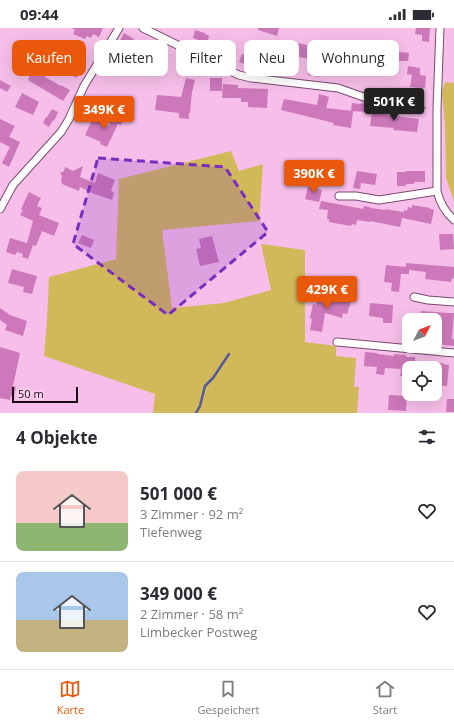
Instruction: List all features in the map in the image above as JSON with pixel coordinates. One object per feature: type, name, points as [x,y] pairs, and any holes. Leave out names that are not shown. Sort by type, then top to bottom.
[{"type":"street","points":[[0,209],[13,185],[61,132],[69,119],[84,86],[119,28]]},
{"type":"street","points":[[143,28],[239,75],[251,78],[338,88],[372,100]]},
{"type":"street","points":[[440,28],[437,109],[437,191],[439,200],[454,220]]},
{"type":"street","points":[[339,196],[356,196],[379,200],[437,191]]},
{"type":"street","points":[[414,297],[428,300],[454,302]]},
{"type":"street","points":[[337,342],[454,353]]},
{"type":"path","points":[[372,100],[380,103],[437,109]]},
{"type":"highlighted area","points":[[98,158],[225,167],[268,232],[168,315],[73,244]]},
{"type":"shaded area","points":[[445,82],[454,83],[454,201],[446,178],[445,125],[442,92]]},
{"type":"shaded area","points":[[231,151],[239,171],[263,164],[259,221],[162,230],[172,308],[224,303],[271,290],[261,244],[305,250],[305,342],[336,346],[336,356],[356,358],[354,387],[359,387],[357,413],[153,413],[155,394],[44,356],[49,277],[116,259],[119,179]]},
{"type":"building","points":[[72,28],[103,28],[99,37],[93,34],[91,38],[87,36],[85,39],[73,34],[75,30]]},
{"type":"building","points":[[258,28],[279,28],[277,36],[258,30]]},
{"type":"building","points":[[416,28],[430,28],[429,42],[422,41],[422,35],[415,34]]},
{"type":"building","points":[[195,30],[209,36],[208,40],[199,40],[193,38]]},
{"type":"building","points":[[124,33],[134,39],[133,40],[120,40]]},
{"type":"building","points":[[299,43],[307,45],[307,59],[299,57]]},
{"type":"building","points":[[399,52],[409,53],[408,61],[399,61]]},
{"type":"building","points":[[242,54],[244,55],[244,64],[239,62]]},
{"type":"building","points":[[408,66],[420,68],[420,75],[426,76],[425,88],[410,87],[412,75],[407,74]]},
{"type":"building","points":[[30,76],[46,76],[70,90],[63,101],[28,80]]},
{"type":"building","points":[[186,78],[195,80],[189,119],[179,118],[179,113],[155,110],[157,95],[181,97]]},
{"type":"building","points":[[210,78],[222,78],[222,91],[210,91]]},
{"type":"building","points":[[0,80],[11,86],[7,92],[0,88]]},
{"type":"building","points":[[223,84],[238,85],[238,88],[268,89],[267,108],[248,107],[248,102],[241,102],[241,98],[222,98]]},
{"type":"building","points":[[22,93],[39,102],[33,115],[15,107]]},
{"type":"building","points":[[319,94],[329,97],[326,108],[353,111],[351,128],[333,125],[334,123],[281,110],[284,99],[317,105]]},
{"type":"building","points":[[352,103],[370,105],[369,112],[351,111]]},
{"type":"building","points":[[52,109],[58,112],[54,121],[53,120],[49,127],[43,123]]},
{"type":"building","points":[[372,112],[387,113],[386,115],[419,119],[417,132],[370,126]]},
{"type":"building","points":[[113,113],[124,117],[121,125],[118,124],[107,147],[100,144],[101,142],[85,135],[93,118],[109,126]]},
{"type":"building","points":[[0,119],[15,126],[9,137],[20,142],[9,167],[2,163],[10,147],[0,142]]},
{"type":"building","points":[[83,166],[80,177],[95,183],[98,173],[115,180],[111,190],[114,193],[112,200],[80,187],[79,191],[62,184],[62,176],[60,173],[64,171],[65,167],[73,171]]},
{"type":"building","points":[[357,171],[377,174],[375,185],[361,183],[360,189],[353,188]]},
{"type":"building","points":[[425,171],[425,182],[414,182],[414,184],[406,184],[406,186],[397,186],[397,172]]},
{"type":"building","points":[[308,187],[322,190],[319,202],[305,199]]},
{"type":"building","points":[[29,192],[41,198],[37,206],[42,208],[39,215],[59,223],[54,236],[42,231],[36,246],[33,245],[28,259],[22,257],[23,254],[17,252],[15,255],[6,252],[10,238],[27,243],[33,221],[20,215],[23,210],[21,209]]},
{"type":"building","points":[[321,201],[363,209],[364,206],[403,212],[403,215],[404,210],[407,211],[408,207],[412,208],[412,205],[434,210],[431,224],[402,218],[400,227],[357,220],[356,225],[352,224],[351,226],[329,222],[329,219],[327,219],[328,210],[319,209]]},
{"type":"building","points":[[439,234],[453,234],[454,249],[440,250]]},
{"type":"building","points":[[82,235],[94,240],[91,248],[78,243]]},
{"type":"building","points":[[212,236],[219,262],[200,266],[196,249],[201,248],[199,239]]},
{"type":"building","points":[[406,263],[454,267],[454,279],[452,278],[451,282],[425,279],[426,272],[409,270],[409,274],[401,274],[399,292],[391,291],[392,283],[384,282],[386,265],[406,267]]},
{"type":"building","points":[[12,269],[37,276],[32,294],[23,292],[24,287],[8,283]]},
{"type":"building","points":[[319,294],[351,301],[347,314],[343,313],[342,318],[325,313],[322,332],[310,330],[312,319],[310,318],[313,304],[316,305]]},
{"type":"building","points":[[370,303],[393,305],[392,323],[383,323],[383,318],[369,316]]},
{"type":"building","points":[[0,308],[10,315],[27,321],[23,336],[5,330],[7,325],[0,320]]},
{"type":"building","points":[[421,311],[454,313],[452,339],[454,339],[454,346],[442,345],[442,313],[421,313]]},
{"type":"building","points":[[0,347],[20,353],[13,386],[16,387],[14,396],[11,396],[10,400],[0,398]]},
{"type":"building","points":[[365,352],[415,357],[415,361],[402,361],[402,376],[400,376],[401,369],[385,368],[384,375],[376,374],[377,367],[364,366]]},
{"type":"building","points":[[442,363],[449,365],[447,386],[442,386]]},
{"type":"building","points":[[389,395],[402,396],[402,401],[407,401],[406,411],[388,410]]},
{"type":"building","points":[[447,399],[454,399],[454,412],[446,412]]},
{"type":"waterway","points":[[196,413],[200,406],[205,386],[213,378],[229,354]]}]
